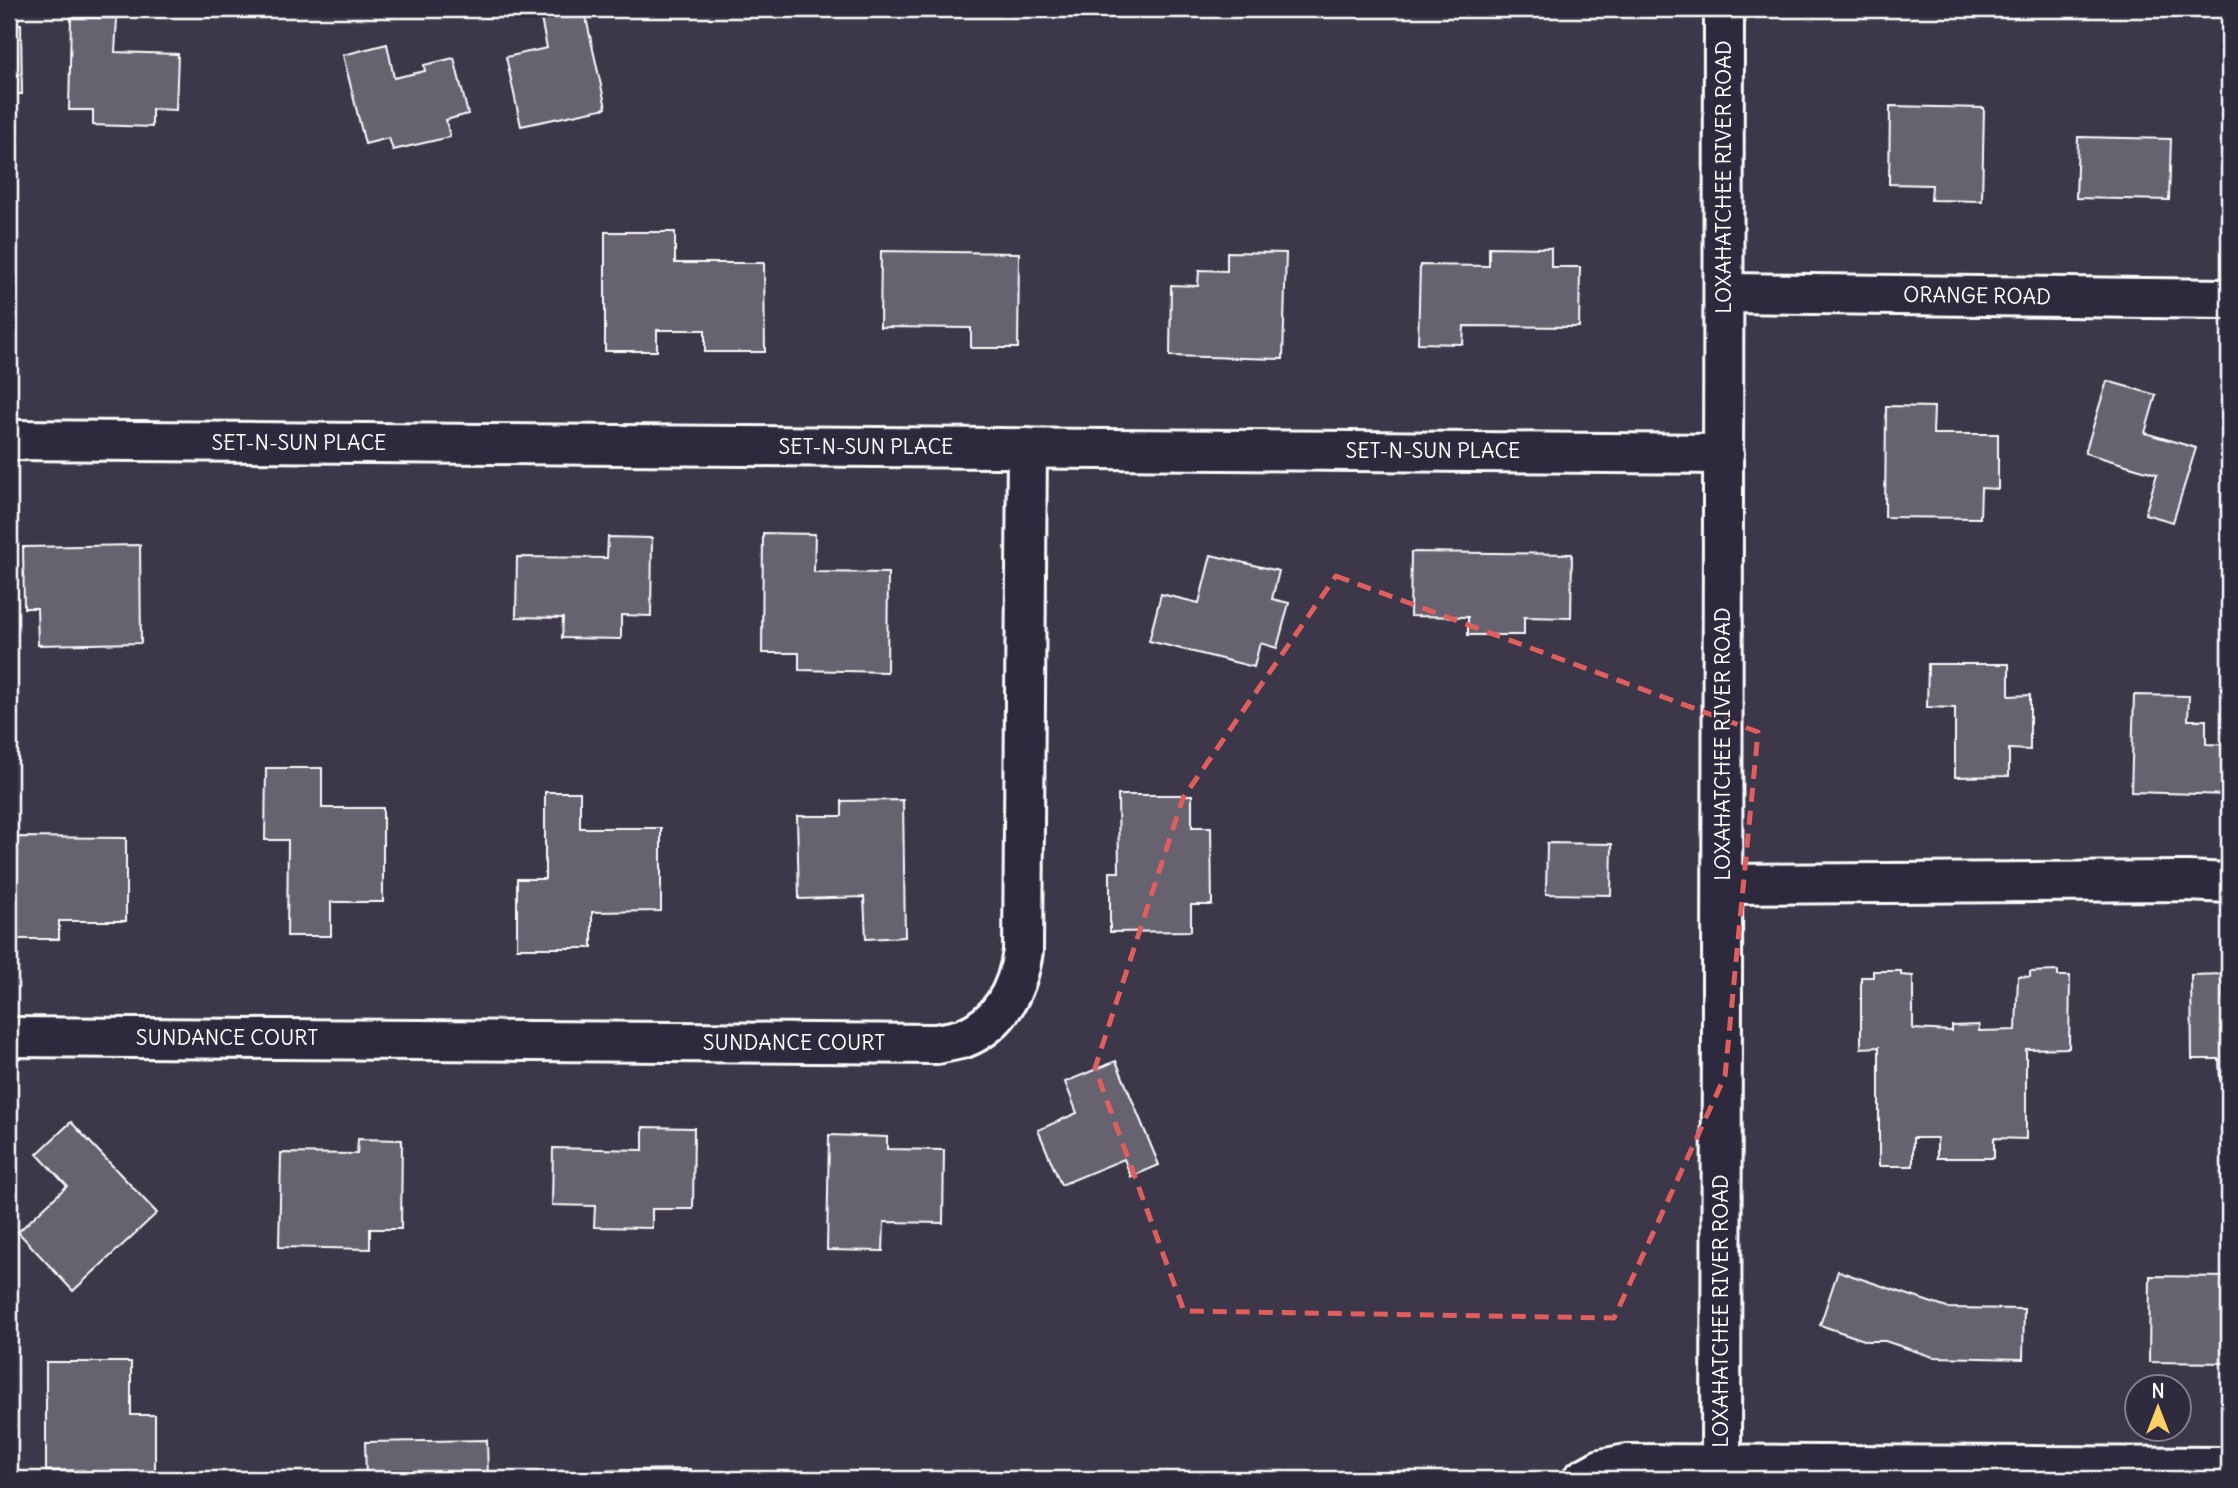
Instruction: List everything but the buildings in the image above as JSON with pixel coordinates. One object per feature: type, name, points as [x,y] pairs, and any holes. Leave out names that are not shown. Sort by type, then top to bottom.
[{"type":"street","name":"LOXAHATCHEE RIVER ROAD","points":[[1721,1472],[1724,9]]},
{"type":"street","name":"ORANGE ROAD","points":[[1724,293],[2229,299]]},
{"type":"street","name":"SET-N-SUN PLACE","points":[[9,440],[1724,454]]},
{"type":"street","name":"SUNDANCE COURT","points":[[9,1037],[923,1044],[964,1038],[989,1023],[1008,1002],[1019,977],[1023,951],[1027,448]]},
{"type":"street","points":[[1723,884],[2229,883]]},
{"type":"street","points":[[1583,1479],[1601,1469],[1627,1464],[1721,1472],[2229,1467]]},
{"type":"highlighted area","points":[[1336,576],[1758,732],[1725,1076],[1614,1318],[1184,1311],[1095,1068],[1183,798]]}]
